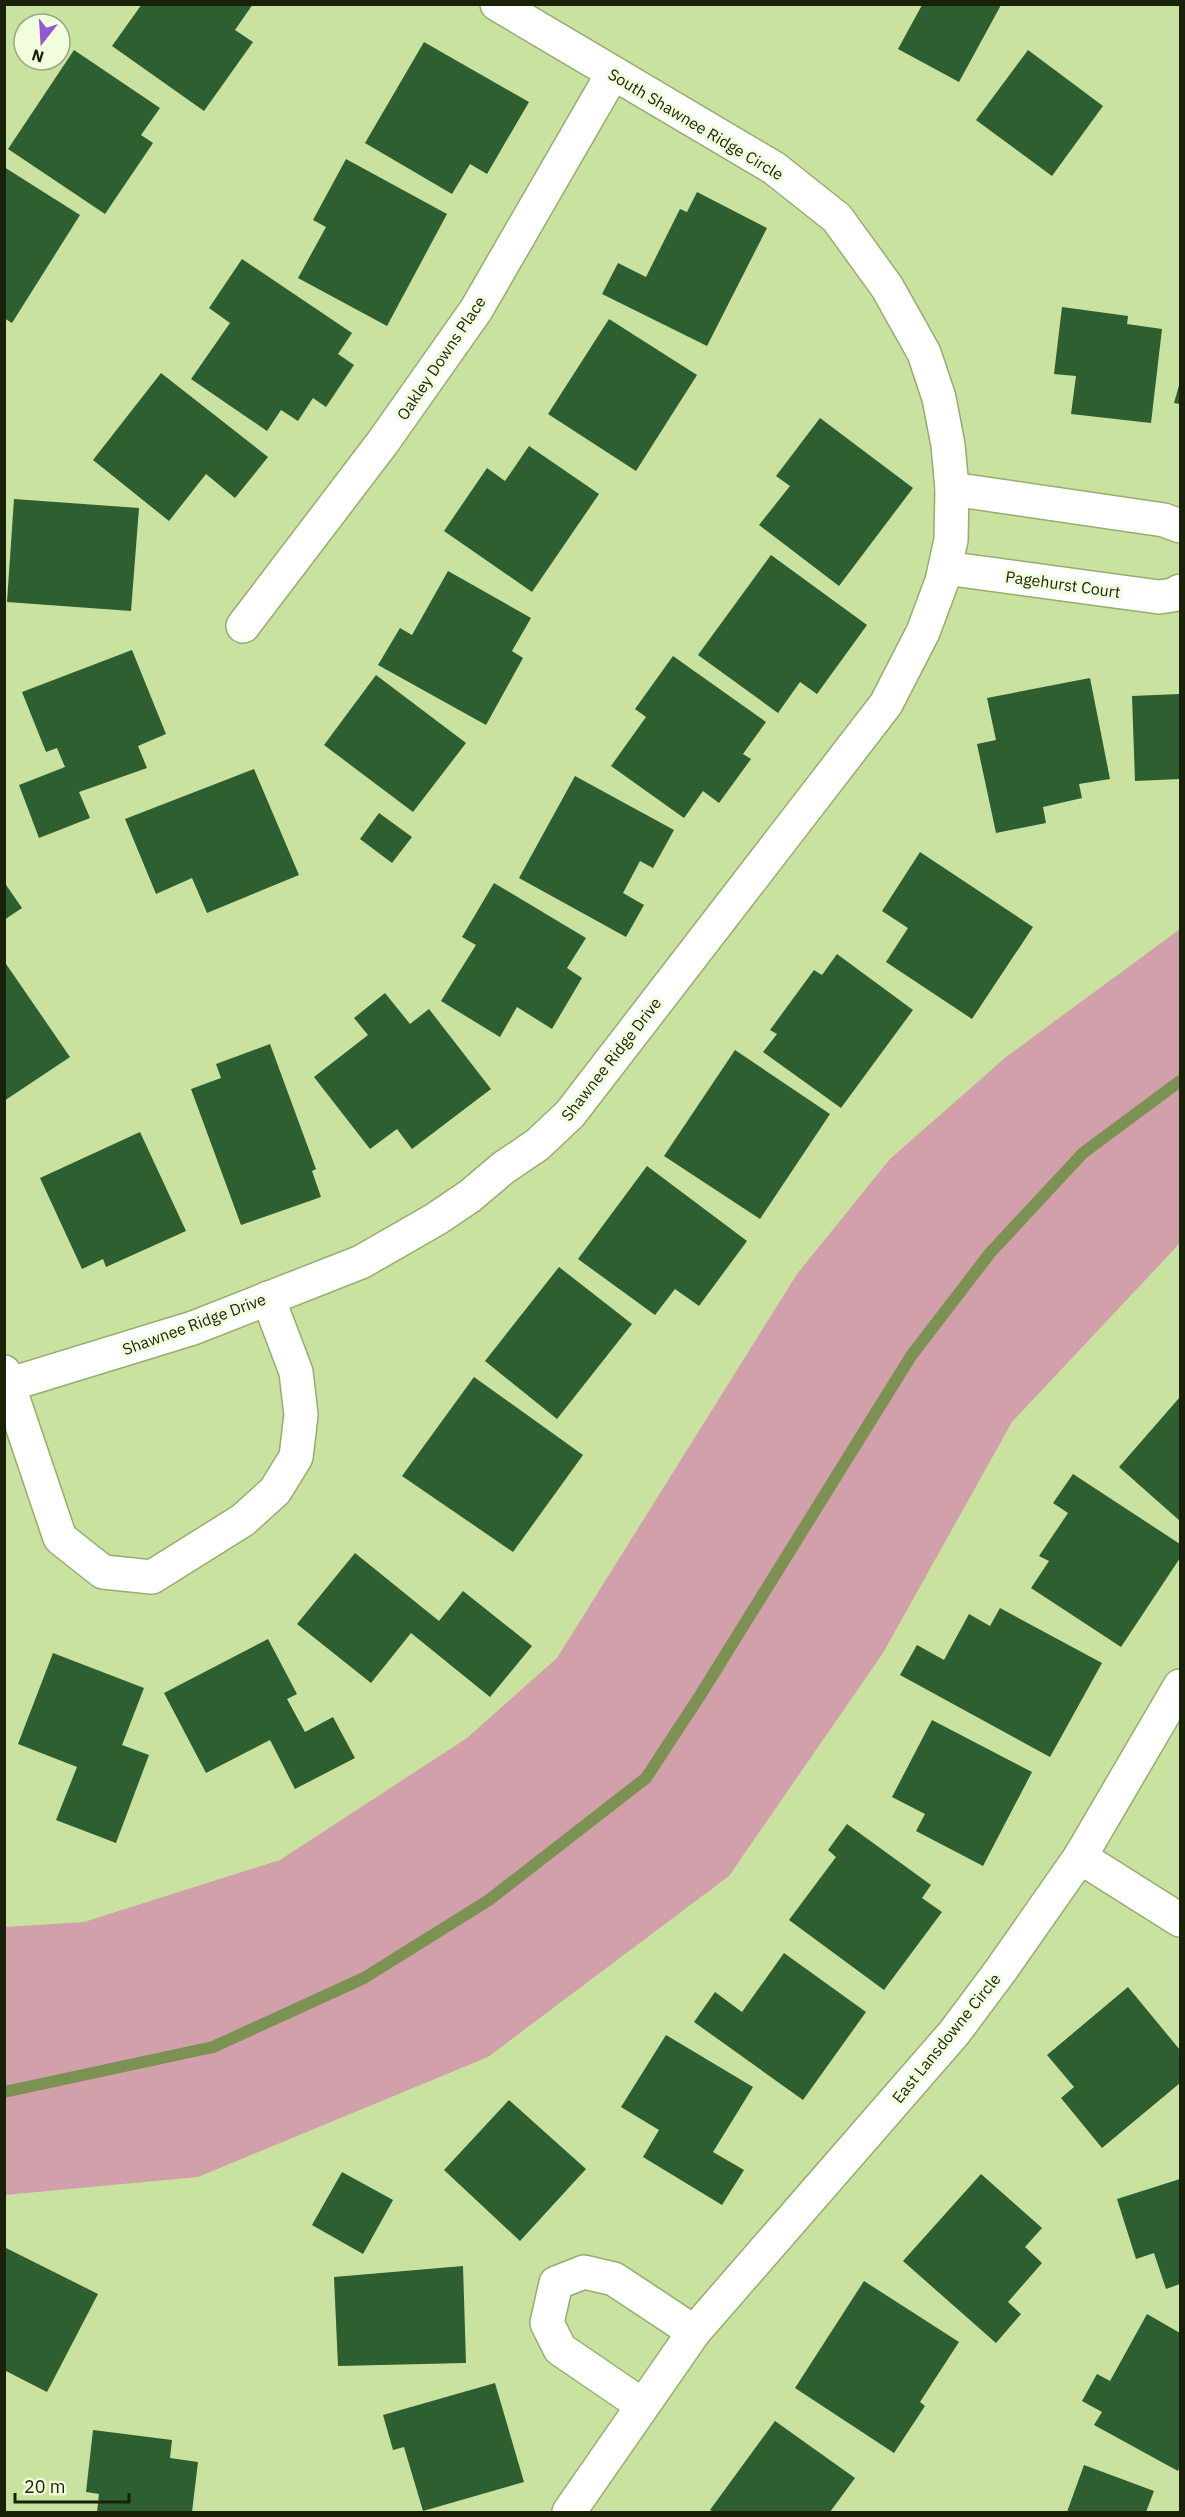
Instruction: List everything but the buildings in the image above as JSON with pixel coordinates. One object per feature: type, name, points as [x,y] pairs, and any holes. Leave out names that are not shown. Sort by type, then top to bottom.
[{"type":"street","name":"South Shawnee Ridge Circle","points":[[496,4],[774,168],[837,218],[887,287],[924,353],[939,398],[948,446],[952,489],[948,554]]},
{"type":"street","name":"Oakley Downs Place","points":[[243,626],[383,442],[476,310],[613,72]]},
{"type":"street","points":[[952,489],[1164,519],[1180,526]]},
{"type":"street","name":"Pagehurst Court","points":[[948,554],[1159,597],[1173,595],[1180,591]]},
{"type":"street","name":"Shawnee Ridge Drive","points":[[6,1383],[193,1328],[361,1262],[436,1219],[537,1145],[570,1114],[886,704],[923,632],[948,554]]},
{"type":"street","points":[[6,1383],[60,1538],[104,1572],[152,1577],[243,1520],[275,1491],[296,1457],[301,1414],[296,1372],[268,1298]]},
{"type":"street","name":"East Lansdowne Circle","points":[[570,2512],[694,2332],[954,2033],[1080,1857],[1180,1686]]},
{"type":"street","points":[[1080,1857],[1180,1920]]},
{"type":"street","points":[[642,2405],[560,2349],[547,2323],[556,2283],[584,2272],[614,2280],[694,2332]]},
{"type":"shaded area","points":[[1180,929],[1180,1243],[1012,1422],[883,1653],[729,1876],[488,2057],[198,2177],[5,2195],[5,1927],[84,1922],[280,1860],[467,1738],[557,1658],[797,1274],[890,1159],[1006,1057]]},
{"type":"waterway","points":[[4,2092],[213,2047],[364,1978],[489,1900],[646,1778],[701,1694],[911,1356],[990,1253],[1083,1153],[1180,1081]]}]
